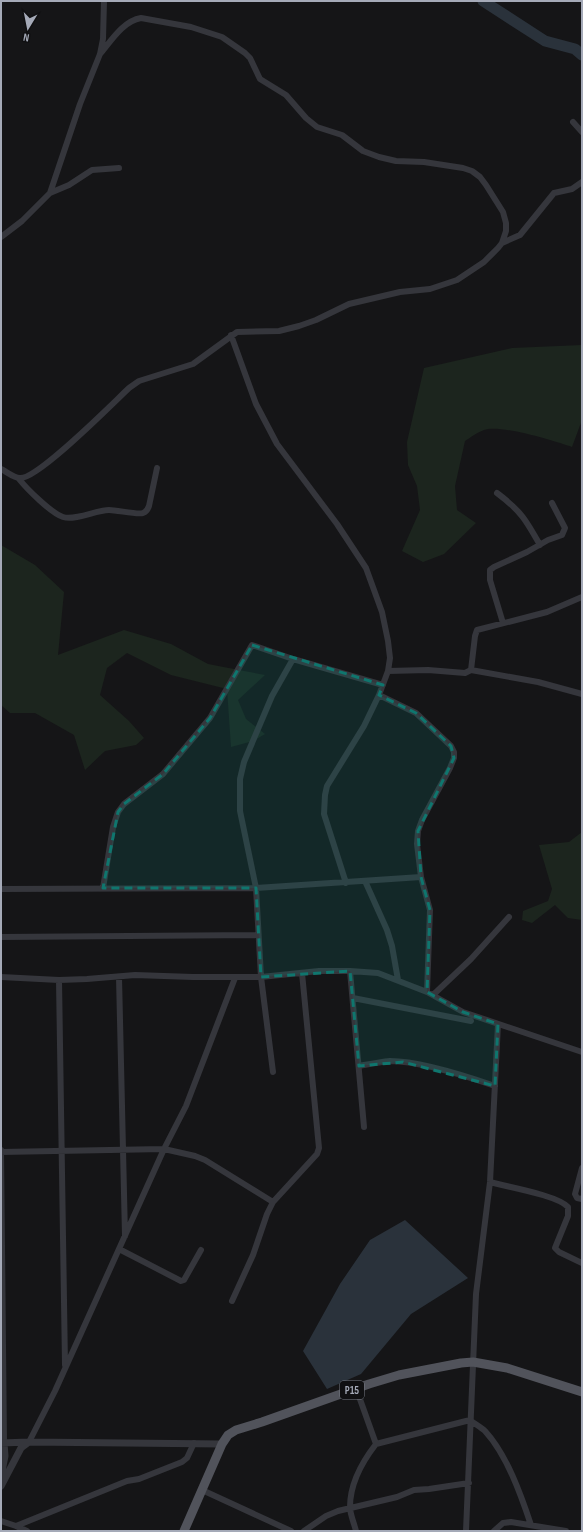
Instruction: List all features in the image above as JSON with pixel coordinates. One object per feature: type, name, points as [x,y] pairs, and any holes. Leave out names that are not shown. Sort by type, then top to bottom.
[{"type":"main road","name":"P15","points":[[184,1531],[222,1444],[228,1435],[236,1430],[356,1388],[399,1375],[472,1362],[520,1372],[582,1392]]},
{"type":"street","points":[[50,193],[80,104],[100,54],[103,39],[104,1]]},
{"type":"street","points":[[19,478],[26,477],[34,473],[53,458],[129,388],[139,381],[193,364],[231,335],[241,330],[279,331],[316,320],[349,304],[400,292],[430,289],[443,285],[457,280],[484,262],[505,238],[506,223],[503,212],[480,177],[472,171],[463,168],[424,162],[396,161],[379,157],[363,150],[342,135],[317,127],[306,118],[286,95],[260,79],[250,58],[222,37],[191,27],[141,18],[134,19],[121,29],[100,54]]},
{"type":"street","points":[[573,122],[582,132]]},
{"type":"street","points":[[1,237],[22,221],[50,193],[70,185],[92,170],[119,168]]},
{"type":"street","points":[[502,243],[520,235],[554,192],[572,189],[582,182]]},
{"type":"street","points":[[231,335],[256,404],[277,444],[337,524],[366,568],[382,612],[387,634],[390,658],[388,671],[380,695],[364,726],[327,786],[325,795],[324,814],[346,883]]},
{"type":"street","points":[[1,469],[19,478],[25,487],[40,501],[63,517],[72,518],[107,510],[141,513],[147,510],[157,468]]},
{"type":"street","points":[[497,493],[514,506],[527,520],[540,545]]},
{"type":"street","points":[[503,624],[490,580],[490,570],[494,566],[562,535],[565,528],[552,503]]},
{"type":"street","points":[[471,670],[477,630],[547,612],[582,597]]},
{"type":"street","points":[[103,888],[113,827],[118,812],[124,804],[163,774],[206,723],[252,645],[383,685]]},
{"type":"street","points":[[273,1072],[261,977],[256,888],[240,811],[240,779],[244,762],[272,696],[294,659]]},
{"type":"street","points":[[388,671],[428,670],[465,673],[471,670],[538,682],[582,694]]},
{"type":"street","points":[[380,695],[416,712],[451,746],[454,752],[454,758],[450,768],[422,820],[418,831],[417,844],[421,877],[430,910],[427,992]]},
{"type":"street","points":[[1,889],[256,888],[421,877]]},
{"type":"street","points":[[365,881],[387,930],[392,946],[398,980]]},
{"type":"street","points":[[433,995],[471,959],[509,917]]},
{"type":"street","points":[[1,936],[258,935]]},
{"type":"street","points":[[350,971],[364,1127]]},
{"type":"street","points":[[1,977],[59,980],[135,975],[235,978],[350,971],[378,973],[427,992],[463,1012],[582,1052]]},
{"type":"street","points":[[232,1301],[253,1255],[265,1219],[273,1202],[317,1154],[319,1148],[302,973]]},
{"type":"street","points":[[119,977],[125,1237]]},
{"type":"street","points":[[1,1486],[21,1448],[29,1442],[55,1391],[164,1149],[186,1106],[235,978]]},
{"type":"street","points":[[59,980],[65,1366]]},
{"type":"street","points":[[353,998],[471,1021]]},
{"type":"street","points":[[466,1531],[469,1483],[472,1362],[478,1276],[490,1182],[498,1024]]},
{"type":"street","points":[[359,1066],[382,1062],[403,1062],[468,1077],[495,1086]]},
{"type":"street","points":[[1,1476],[5,1456],[3,1443],[1,1151],[62,1152],[164,1149],[195,1156],[205,1160],[273,1202]]},
{"type":"street","points":[[582,1168],[574,1194],[576,1198],[582,1199]]},
{"type":"street","points":[[490,1182],[566,1204],[568,1207],[568,1216],[555,1248],[559,1252],[582,1263]]},
{"type":"street","points":[[119,1250],[145,1262],[179,1281],[184,1280],[202,1250]]},
{"type":"street","points":[[356,1388],[376,1444]]},
{"type":"street","points":[[356,1531],[350,1508],[353,1484],[360,1468],[376,1444],[470,1420]]},
{"type":"street","points":[[470,1420],[485,1431],[499,1452],[523,1501],[531,1525]]},
{"type":"street","points":[[3,1443],[222,1444]]},
{"type":"street","points":[[16,1526],[127,1481],[139,1479],[182,1462],[187,1458],[194,1443]]},
{"type":"street","points":[[304,1531],[332,1513],[397,1497],[414,1490],[469,1483]]},
{"type":"street","points":[[202,1490],[290,1531]]},
{"type":"street","points":[[1,1521],[28,1531]]},
{"type":"street","points":[[494,1531],[501,1525],[507,1523],[531,1525],[566,1531]]},
{"type":"highlighted area","points":[[252,645],[383,685],[379,695],[416,713],[451,746],[454,758],[418,831],[421,877],[430,910],[427,992],[463,1012],[498,1024],[495,1086],[403,1062],[359,1066],[350,971],[261,977],[256,888],[103,888],[118,812],[124,804],[163,774],[210,718]]},
{"type":"shaded area","points":[[582,345],[582,420],[572,447],[528,434],[502,429],[484,430],[474,435],[465,441],[455,486],[457,510],[476,523],[444,554],[423,562],[402,551],[420,510],[417,486],[408,465],[407,442],[424,368],[512,348]]},
{"type":"shaded area","points":[[1,545],[35,565],[64,592],[58,655],[124,630],[171,644],[208,664],[265,675],[238,700],[246,719],[265,734],[253,741],[231,747],[227,689],[171,675],[127,653],[107,668],[100,695],[129,721],[144,738],[136,745],[105,751],[85,770],[74,735],[35,713],[10,713],[1,705]]},
{"type":"shaded area","points":[[582,832],[582,920],[568,918],[555,905],[532,923],[522,920],[523,911],[548,901],[552,889],[539,845],[569,842]]},
{"type":"shaded area","points":[[405,1220],[468,1278],[411,1314],[361,1374],[327,1389],[303,1351],[340,1284],[370,1240]]},
{"type":"waterway","points":[[483,1],[545,41],[575,49],[582,55]]}]
